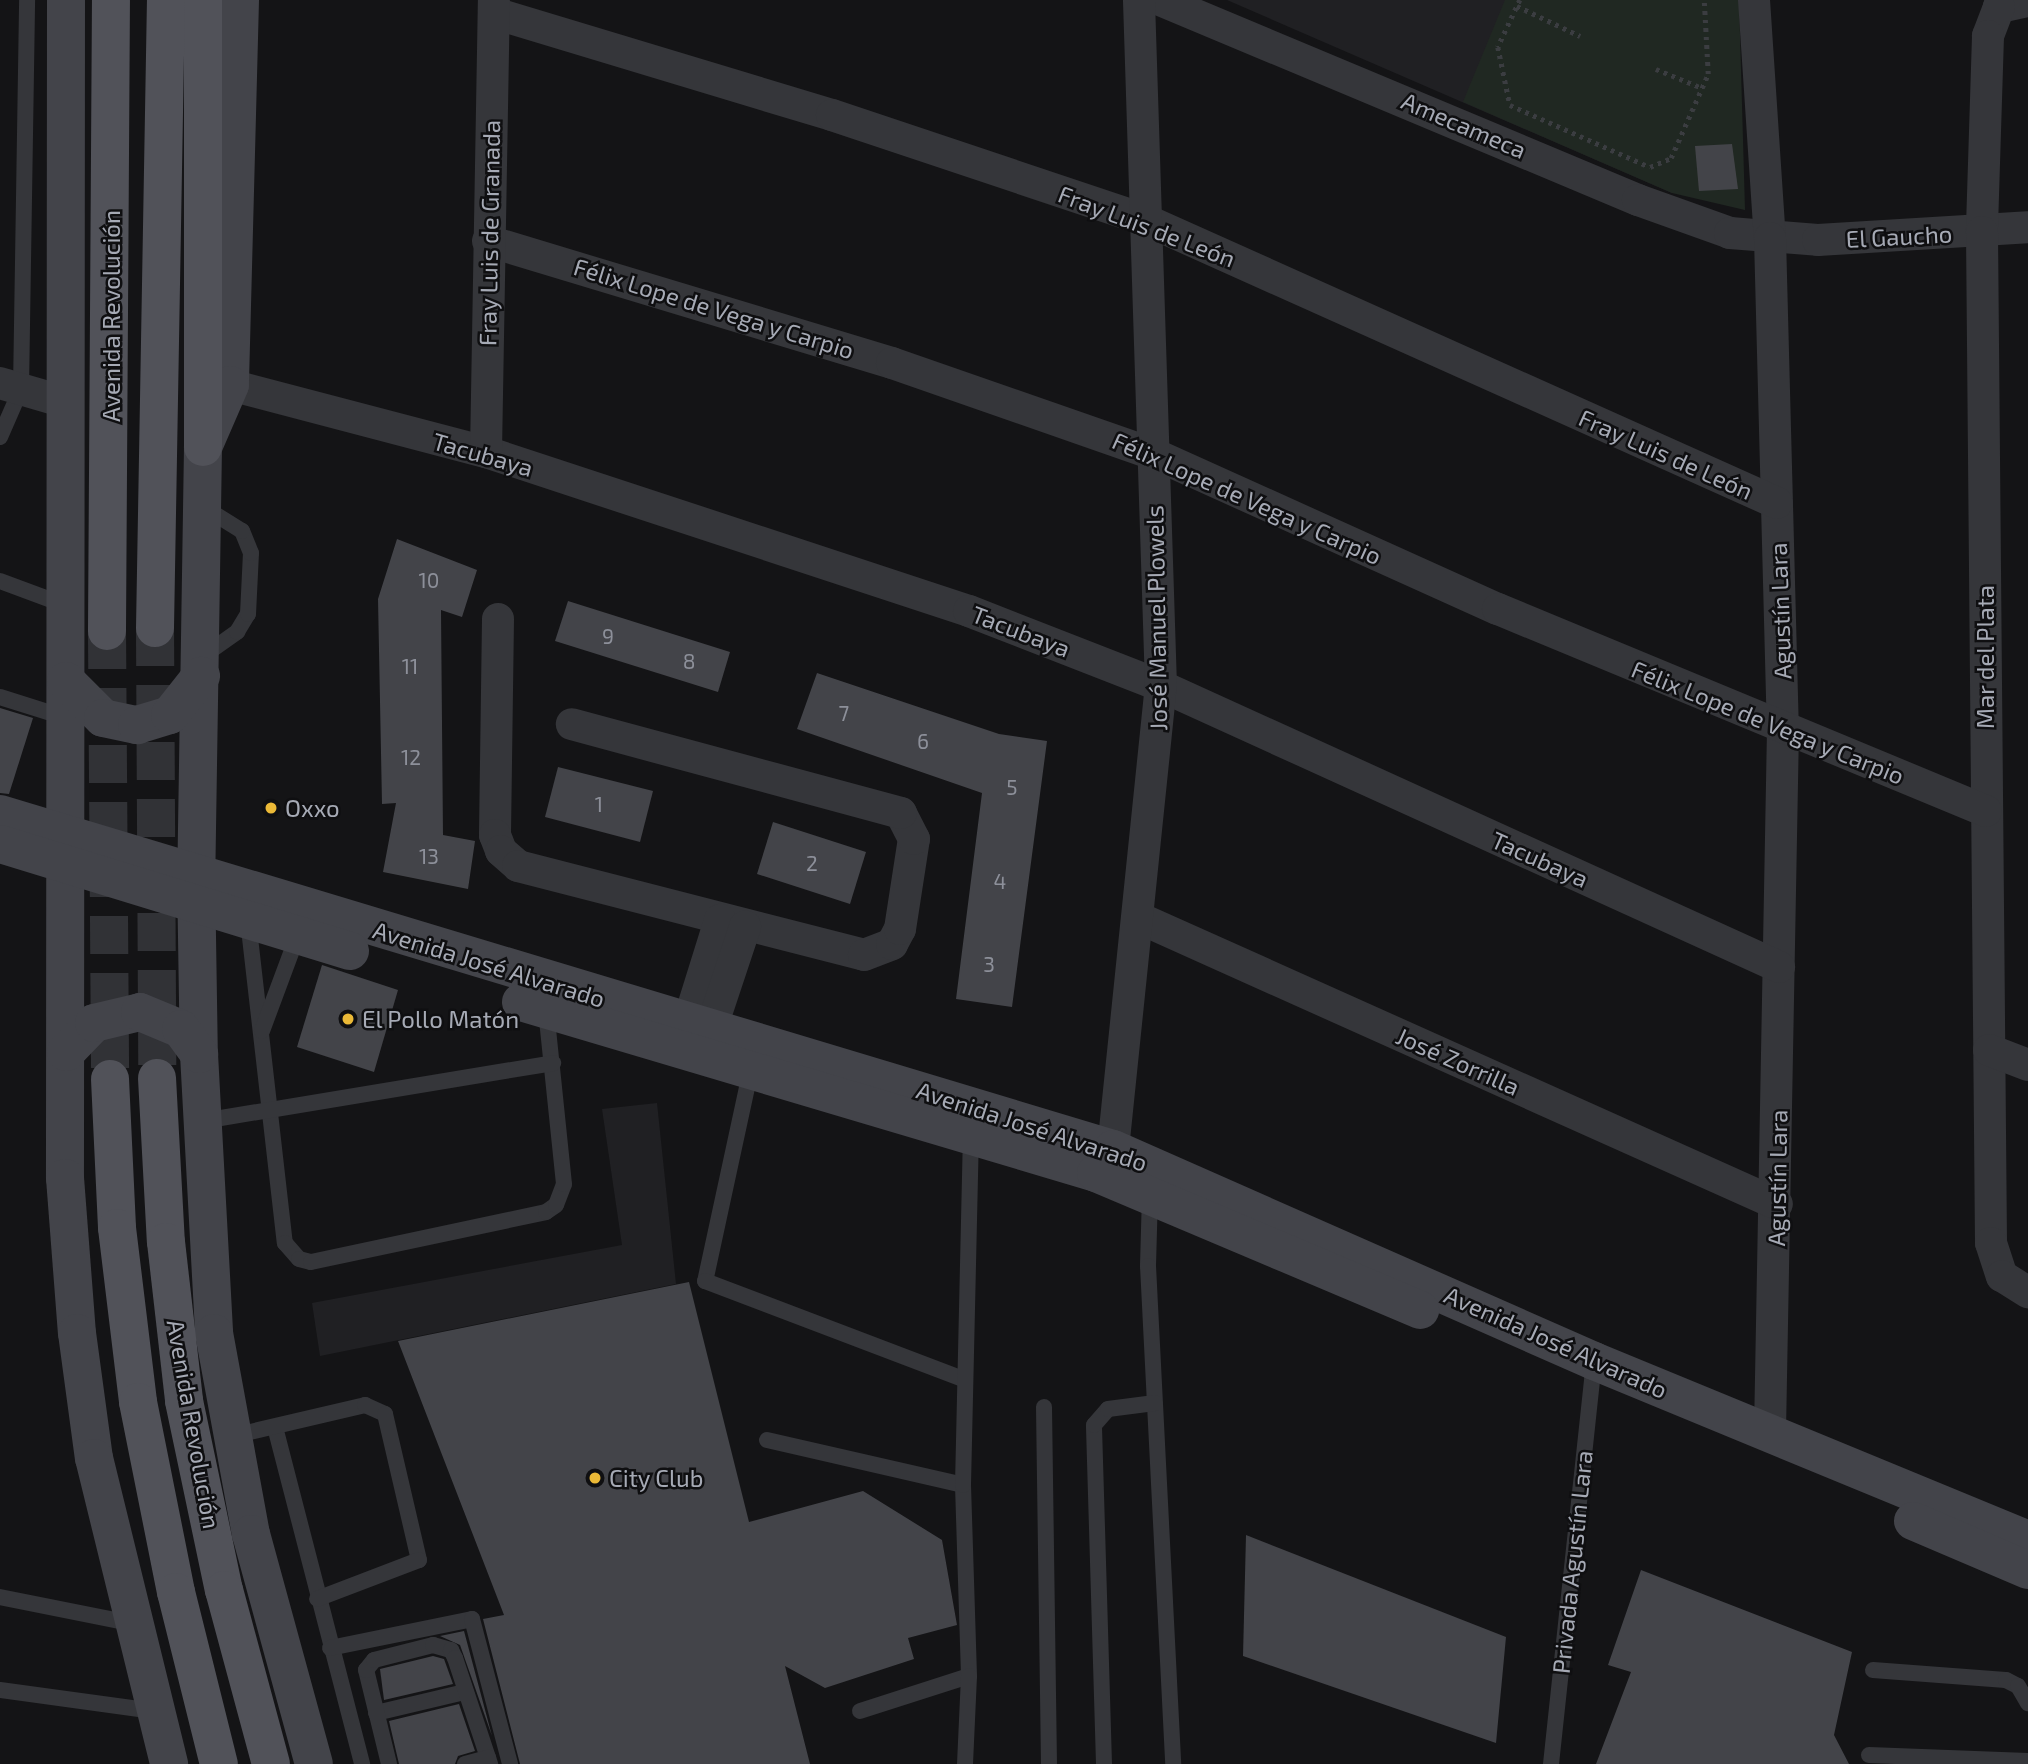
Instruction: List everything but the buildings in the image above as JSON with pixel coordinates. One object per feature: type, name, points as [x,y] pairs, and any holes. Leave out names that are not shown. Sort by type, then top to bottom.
[{"type":"main road","name":"Avenida Revolución","points":[[107,631],[111,0]]},
{"type":"main road","name":"Avenida Revolución","points":[[155,628],[166,0]]},
{"type":"main road","points":[[203,0],[203,447]]},
{"type":"main road","name":"Avenida Revolución","points":[[157,1078],[166,1242],[184,1401],[224,1590],[271,1764]]},
{"type":"main road","name":"Avenida Revolución","points":[[110,1079],[117,1228],[138,1402],[176,1592],[219,1764]]},
{"type":"street","points":[[66,0],[65,605],[68,850],[65,1178],[77,1333],[94,1458],[130,1623],[169,1764]]},
{"type":"street","points":[[240,0],[230,385],[203,447],[196,888],[199,1054],[214,1333],[251,1534],[314,1764]]},
{"type":"street","name":"José Manuel Plowels","points":[[1113,1149],[1161,686],[1139,0]]},
{"type":"street","name":"Amecameca","points":[[1160,0],[1690,220],[1770,238]]},
{"type":"street","name":"Agustín Lara","points":[[1754,0],[1770,238],[1783,729],[1777,1204],[1765,1445]]},
{"type":"street","name":"Mar del Plata","points":[[2014,4],[1988,36],[1982,232],[1986,811],[1991,1243],[2002,1276],[2028,1292]]},
{"type":"street","name":"Fray Luis de León","points":[[494,7],[832,115],[1148,221],[1777,503]]},
{"type":"street","name":"Fray Luis de Granada","points":[[486,453],[494,7]]},
{"type":"street","name":"El Gaucho","points":[[1770,238],[1982,232],[2028,227]]},
{"type":"street","name":"Félix Lope de Vega y Carpio","points":[[488,241],[892,363],[1154,453],[1498,609],[1986,811]]},
{"type":"street","name":"Tacubaya","points":[[230,385],[486,453],[969,611],[1161,686],[1779,967]]},
{"type":"street","points":[[10,386],[65,402]]},
{"type":"street","points":[[498,620],[495,835],[501,851],[536,874],[864,955],[879,953],[900,929],[914,839],[911,825],[887,806],[572,723]]},
{"type":"street","points":[[66,681],[103,718],[137,725],[170,715],[201,666]]},
{"type":"street","name":"Avenida José Alvarado","points":[[0,814],[68,850],[545,995],[971,1120],[1151,1179],[2022,1559]]},
{"type":"street","name":"Avenida José Alvarado","points":[[0,845],[68,850]]},
{"type":"street","name":"José Zorrilla","points":[[1139,918],[1777,1204]]},
{"type":"street","points":[[699,1026],[732,923]]},
{"type":"street","name":"Avenida José Alvarado","points":[[545,995],[699,1026],[755,1057]]},
{"type":"street","points":[[66,1052],[94,1023],[141,1012],[181,1029],[199,1054]]},
{"type":"street","points":[[1989,1050],[2028,1065]]},
{"type":"street","name":"Avenida José Alvarado","points":[[971,1120],[1113,1149],[1151,1179]]},
{"type":"lane","points":[[0,437],[10,386],[27,0]]},
{"type":"lane","points":[[0,581],[65,605]]},
{"type":"lane","points":[[0,697],[67,718]]},
{"type":"lane","points":[[247,905],[285,1243],[299,1259],[311,1262],[546,1212],[556,1205],[564,1184],[545,995]]},
{"type":"lane","points":[[261,1033],[302,922]]},
{"type":"lane","points":[[755,1057],[705,1281],[965,1380]]},
{"type":"lane","points":[[202,1121],[270,1112],[553,1063]]},
{"type":"lane","points":[[965,1764],[969,1676],[963,1485],[971,1120]]},
{"type":"lane","points":[[1151,1179],[1155,1403],[1173,1764]]},
{"type":"lane","name":"Privada Agustín Lara","points":[[1551,1764],[1592,1373]]},
{"type":"lane","points":[[1104,1764],[1094,1424],[1108,1409],[1155,1403]]},
{"type":"lane","points":[[232,1436],[365,1405],[379,1408],[403,1489],[417,1563],[317,1599]]},
{"type":"lane","points":[[1044,1407],[1049,1764]]},
{"type":"lane","points":[[275,1427],[317,1599],[362,1764]]},
{"type":"lane","points":[[766,1440],[963,1485]]},
{"type":"lane","points":[[0,1597],[130,1623]]},
{"type":"lane","points":[[330,1648],[472,1619],[510,1764]]},
{"type":"lane","points":[[389,1764],[376,1713],[369,1664],[433,1646],[451,1650],[489,1761],[466,1764]]},
{"type":"lane","points":[[1873,1670],[2006,1681],[2018,1686],[2028,1703]]},
{"type":"lane","points":[[860,1711],[969,1676]]},
{"type":"lane","points":[[0,1690],[154,1712]]},
{"type":"lane","points":[[376,1713],[465,1692]]},
{"type":"lane","points":[[1869,1755],[2028,1760]]},
{"type":"path","points":[[1520,0],[1498,47],[1499,63],[1510,104],[1650,167],[1671,158],[1708,74],[1704,0]]},
{"type":"path","points":[[1517,6],[1580,36]]},
{"type":"path","points":[[1656,69],[1702,88]]},
{"type":"shaded area","points":[[1227,0],[1732,0],[1672,193]]},
{"type":"shaded area","points":[[1505,0],[1739,0],[1745,210],[1672,193],[1463,102]]},
{"type":"shaded area","points":[[657,1103],[676,1284],[320,1356],[312,1303],[622,1245],[602,1109]]},
{"type":"tunnel","points":[[155,628],[157,1078]]},
{"type":"tunnel","points":[[107,631],[110,1079]]},
{"type":"place","name":"Oxxo","points":[[271,808]]},
{"type":"place","name":"El Pollo Matón","points":[[348,1019]]},
{"type":"place","name":"City Club","points":[[595,1478]]}]
